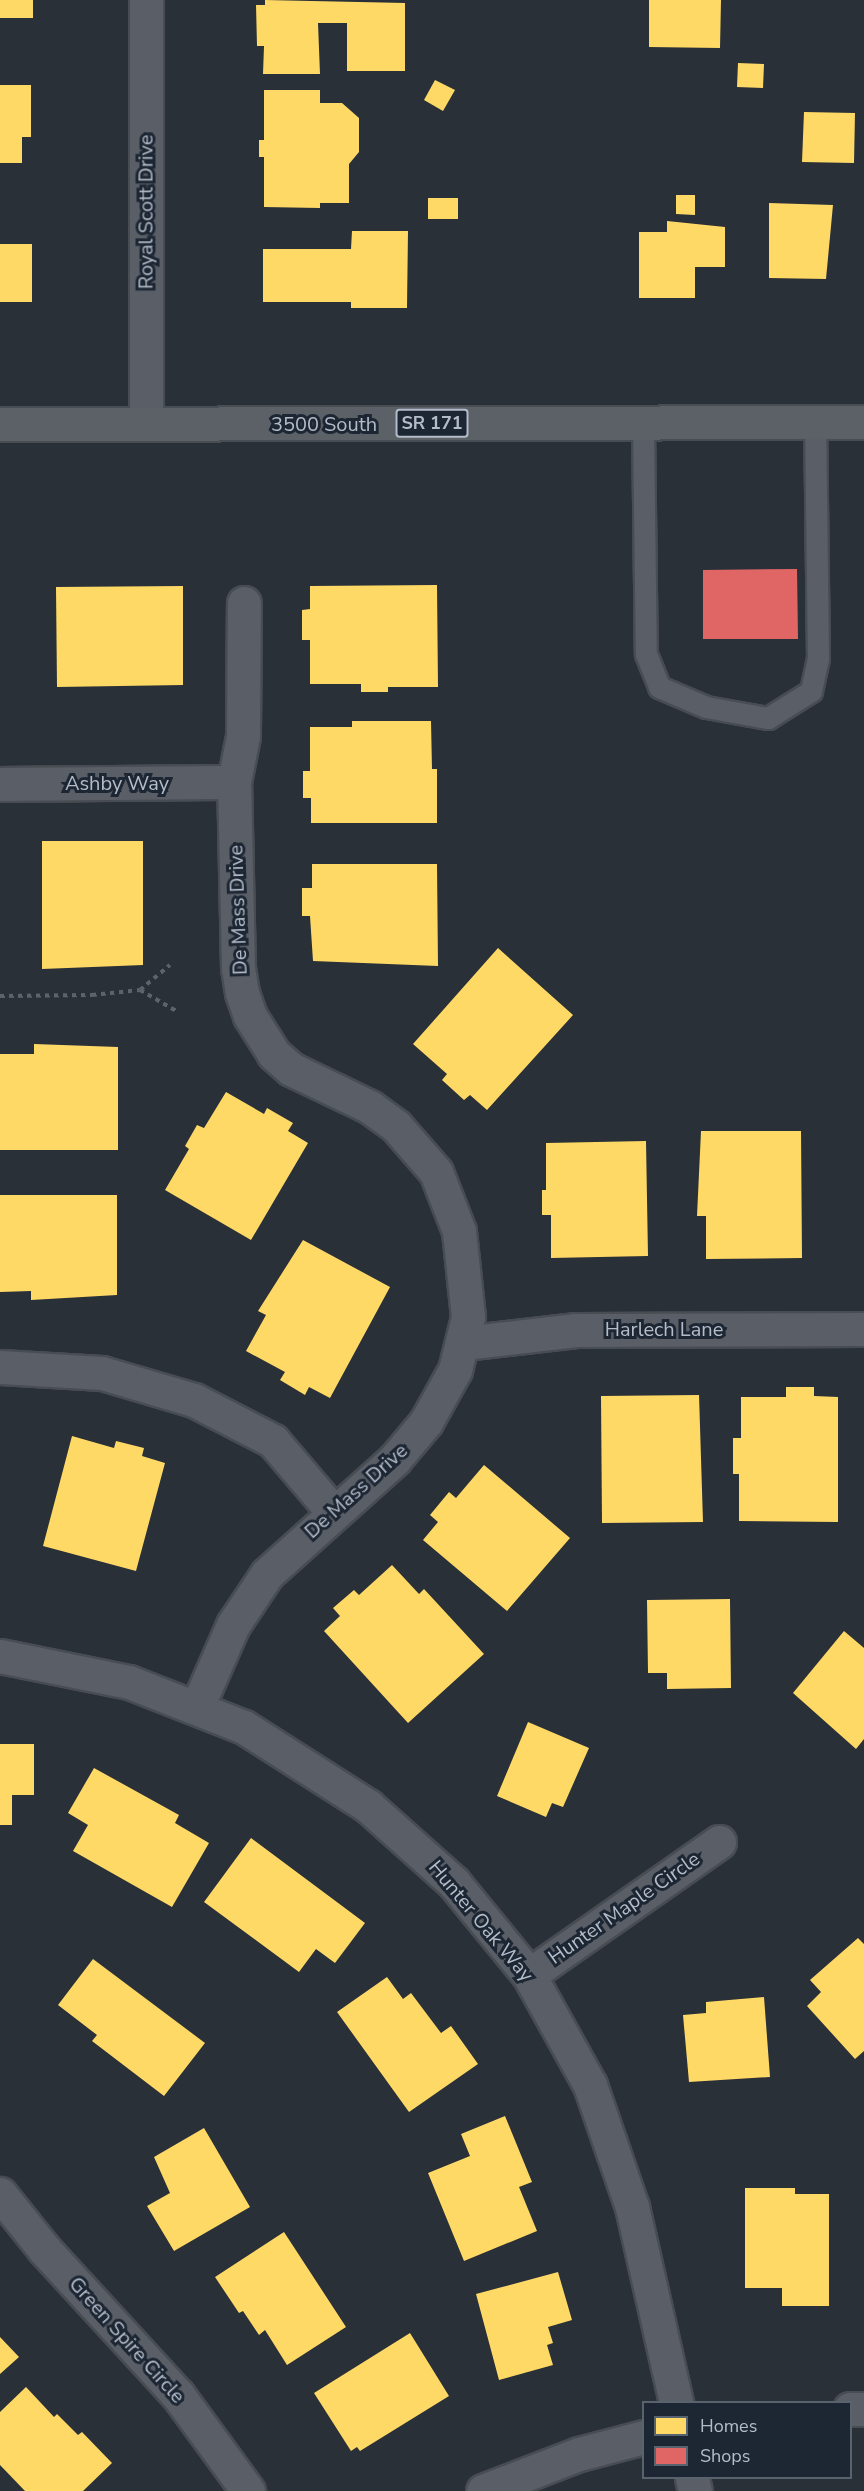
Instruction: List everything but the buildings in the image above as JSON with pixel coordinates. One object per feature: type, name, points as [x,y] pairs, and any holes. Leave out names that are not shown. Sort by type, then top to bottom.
[{"type":"main road","name":"3500 South","points":[[0,424],[864,422]]},
{"type":"street","name":"Royal Scott Drive","points":[[146,0],[146,424]]},
{"type":"street","name":"De Mass Drive","points":[[197,1707],[249,1599],[288,1553],[395,1459],[426,1422],[455,1370],[464,1344],[468,1317],[464,1262],[456,1222],[436,1172],[396,1125],[369,1107],[291,1069],[274,1054],[250,1016],[238,968],[234,782],[243,736],[244,603]]},
{"type":"street","name":"Ashby Way","points":[[0,784],[234,782]]},
{"type":"street","name":"Harlech Lane","points":[[464,1344],[576,1330],[864,1329]]},
{"type":"street","points":[[0,1366],[102,1373],[194,1400],[273,1441],[334,1513]]},
{"type":"street","name":"Hunter Oak Way","points":[[0,1656],[129,1682],[197,1707],[284,1750],[332,1780],[405,1836],[454,1883],[529,1975],[590,2085],[613,2144],[648,2271],[676,2401]]},
{"type":"street","name":"Hunter Maple Circle","points":[[529,1975],[719,1842]]},
{"type":"street","name":"Green Spire Circle","points":[[0,2194],[44,2249],[178,2395],[248,2491]]},
{"type":"street","points":[[483,2491],[579,2454],[642,2438]]},
{"type":"lane","points":[[643,423],[646,654],[659,687],[706,707],[768,718],[811,691],[818,659],[815,422]]},
{"type":"path","points":[[0,996],[92,995],[140,990],[170,965]]},
{"type":"path","points":[[140,990],[178,1012]]}]
